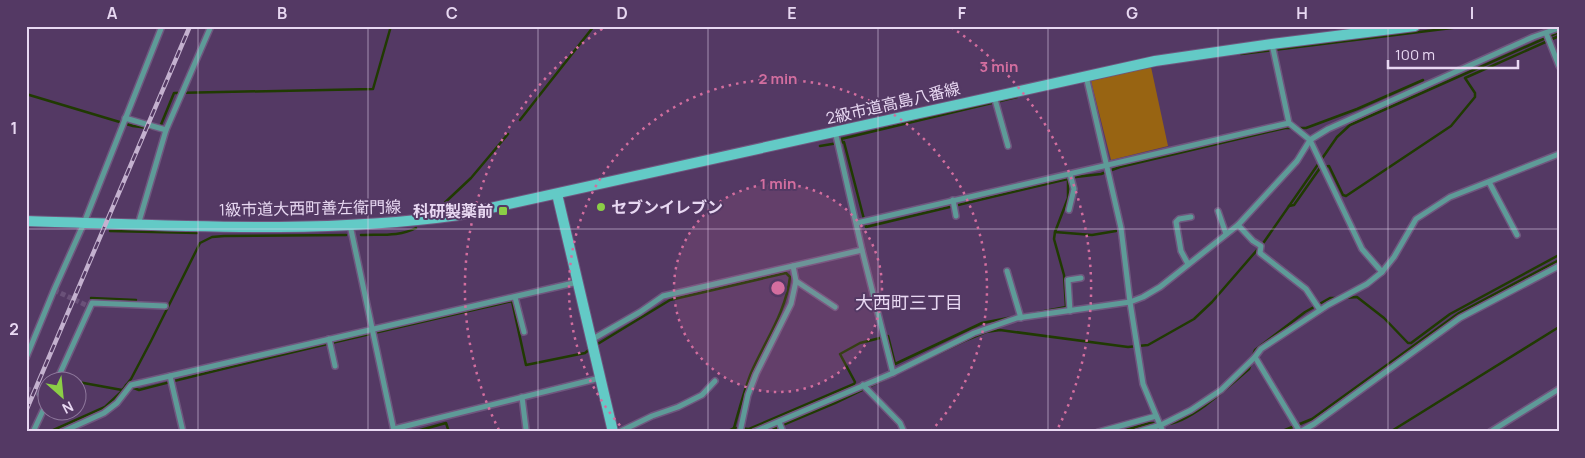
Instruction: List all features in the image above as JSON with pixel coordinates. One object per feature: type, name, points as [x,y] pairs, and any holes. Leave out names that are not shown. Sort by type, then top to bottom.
[{"type":"street","points":[[26,358],[84,223],[162,26]]},
{"type":"street","points":[[138,225],[166,130],[211,26]]},
{"type":"street","name":"2級市道高島八番線","points":[[557,194],[1155,60],[1413,26]]},
{"type":"street","points":[[754,432],[893,373],[974,332],[1021,318],[1130,302],[1143,297],[1160,288],[1238,225],[1297,161],[1310,140],[1328,129],[1559,28]]},
{"type":"street","points":[[1546,33],[1559,66]]},
{"type":"street","points":[[1272,44],[1288,123],[1310,140],[1362,249],[1382,272]]},
{"type":"street","points":[[1086,75],[1120,228],[1143,384],[1163,432]]},
{"type":"street","points":[[994,96],[1008,146]]},
{"type":"street","points":[[125,118],[166,130]]},
{"type":"street","points":[[857,223],[1288,123]]},
{"type":"street","points":[[836,131],[862,250],[893,373]]},
{"type":"street","points":[[1137,432],[1161,425],[1191,410],[1220,390],[1261,349],[1320,310],[1367,284],[1382,272],[1394,257],[1416,219],[1450,197],[1559,154]]},
{"type":"street","points":[[1069,210],[1074,189],[1070,174]]},
{"type":"street","points":[[1489,182],[1517,235]]},
{"type":"street","points":[[557,194],[613,432]]},
{"type":"street","name":"1級市道大西町善左衛門線","points":[[26,221],[138,225],[350,225],[459,215],[557,194]]},
{"type":"street","points":[[953,200],[956,216]]},
{"type":"street","points":[[1218,211],[1226,234]]},
{"type":"street","points":[[1188,264],[1181,251],[1176,222],[1179,219],[1191,217]]},
{"type":"street","points":[[350,225],[394,430],[600,378]]},
{"type":"street","points":[[1238,225],[1253,241],[1261,246],[1260,253],[1306,289],[1320,310]]},
{"type":"street","points":[[591,340],[640,312],[663,296],[862,250]]},
{"type":"street","points":[[740,432],[748,395],[756,374],[791,304],[796,281],[793,266]]},
{"type":"street","points":[[1255,357],[1300,432],[1460,318],[1559,266]]},
{"type":"street","points":[[1007,272],[1021,318]]},
{"type":"street","points":[[1070,310],[1068,280],[1081,278]]},
{"type":"street","points":[[796,281],[835,307]]},
{"type":"street","points":[[62,432],[104,413],[117,404],[132,386],[578,282]]},
{"type":"street","points":[[515,297],[524,332]]},
{"type":"street","points":[[62,370],[92,303],[165,306]]},
{"type":"street","points":[[329,339],[335,366]]},
{"type":"street","points":[[26,340],[33,341]]},
{"type":"street","points":[[170,376],[183,432]]},
{"type":"street","points":[[619,432],[702,395],[715,381]]},
{"type":"street","points":[[864,386],[900,423],[904,432]]},
{"type":"street","points":[[1490,432],[1559,389]]},
{"type":"street","points":[[522,397],[526,429]]},
{"type":"street","points":[[1098,432],[1156,416]]},
{"type":"street","points":[[33,432],[38,420]]},
{"type":"street","points":[[778,422],[783,432]]},
{"type":"shaded area","points":[[1151,67],[1168,146],[1111,160],[1091,81]]},
{"type":"waterway","points":[[160,127],[174,93],[373,89],[391,26]]},
{"type":"waterway","points":[[520,120],[594,26]]},
{"type":"waterway","points":[[1241,54],[1468,26]]},
{"type":"waterway","points":[[766,432],[835,403],[986,332],[1000,330],[1128,347],[1148,345],[1194,319],[1212,302],[1264,242],[1337,137],[1350,125],[1559,32]]},
{"type":"waterway","points":[[1289,206],[1294,205],[1320,168],[1329,166],[1343,195],[1346,196],[1451,126],[1475,97],[1475,93],[1465,78],[1559,36]]},
{"type":"waterway","points":[[820,146],[844,142],[866,227],[1076,177],[1101,174],[1120,167],[1285,128],[1306,128],[1357,109],[1423,80]]},
{"type":"waterway","points":[[26,94],[133,126],[156,129]]},
{"type":"waterway","points":[[842,142],[841,139],[1017,97]]},
{"type":"waterway","points":[[437,210],[471,178],[508,134]]},
{"type":"waterway","points":[[1068,179],[1068,198],[1055,232],[1092,235],[1116,231]]},
{"type":"waterway","points":[[361,235],[396,234],[416,228]]},
{"type":"waterway","points":[[110,231],[197,233]]},
{"type":"waterway","points":[[726,432],[734,428],[749,429],[854,384],[855,382],[840,354],[860,343],[888,336],[895,364],[982,323],[1066,307],[1064,275],[1054,239],[1055,232]]},
{"type":"waterway","points":[[49,432],[105,407],[120,393],[131,379],[200,243],[212,237],[224,236],[346,235]]},
{"type":"waterway","points":[[1345,298],[1357,297],[1384,318],[1408,343],[1411,343],[1450,314],[1559,255]]},
{"type":"waterway","points":[[1280,432],[1312,419],[1459,313],[1559,260]]},
{"type":"waterway","points":[[596,345],[670,300],[786,273],[790,277],[780,314],[751,373],[734,428]]},
{"type":"waterway","points":[[91,298],[136,300]]},
{"type":"waterway","points":[[1252,358],[1255,350],[1305,312],[1330,298],[1339,298]]},
{"type":"waterway","points":[[126,385],[139,390],[279,355],[512,301],[526,365],[585,353],[591,348]]},
{"type":"waterway","points":[[1390,432],[1559,327]]},
{"type":"waterway","points":[[1164,424],[1174,423],[1185,418],[1209,403],[1249,369],[1251,363]]},
{"type":"waterway","points":[[88,384],[122,390]]},
{"type":"waterway","points":[[413,432],[446,423],[449,432]]},
{"type":"waterway","points":[[1119,432],[1150,423],[1158,424]]},
{"type":"tunnel","points":[[54,290],[90,307]]},
{"type":"tunnel","points":[[26,388],[38,393]]},
{"type":"railway","points":[[26,411],[190,26]]},
{"type":"place","name":"セブンイレブン","points":[[601,207]]},
{"type":"place","name":"科研製薬前","points":[[503,211]]},
{"type":"district","name":"大西町三丁目","points":[[909,303]]}]
